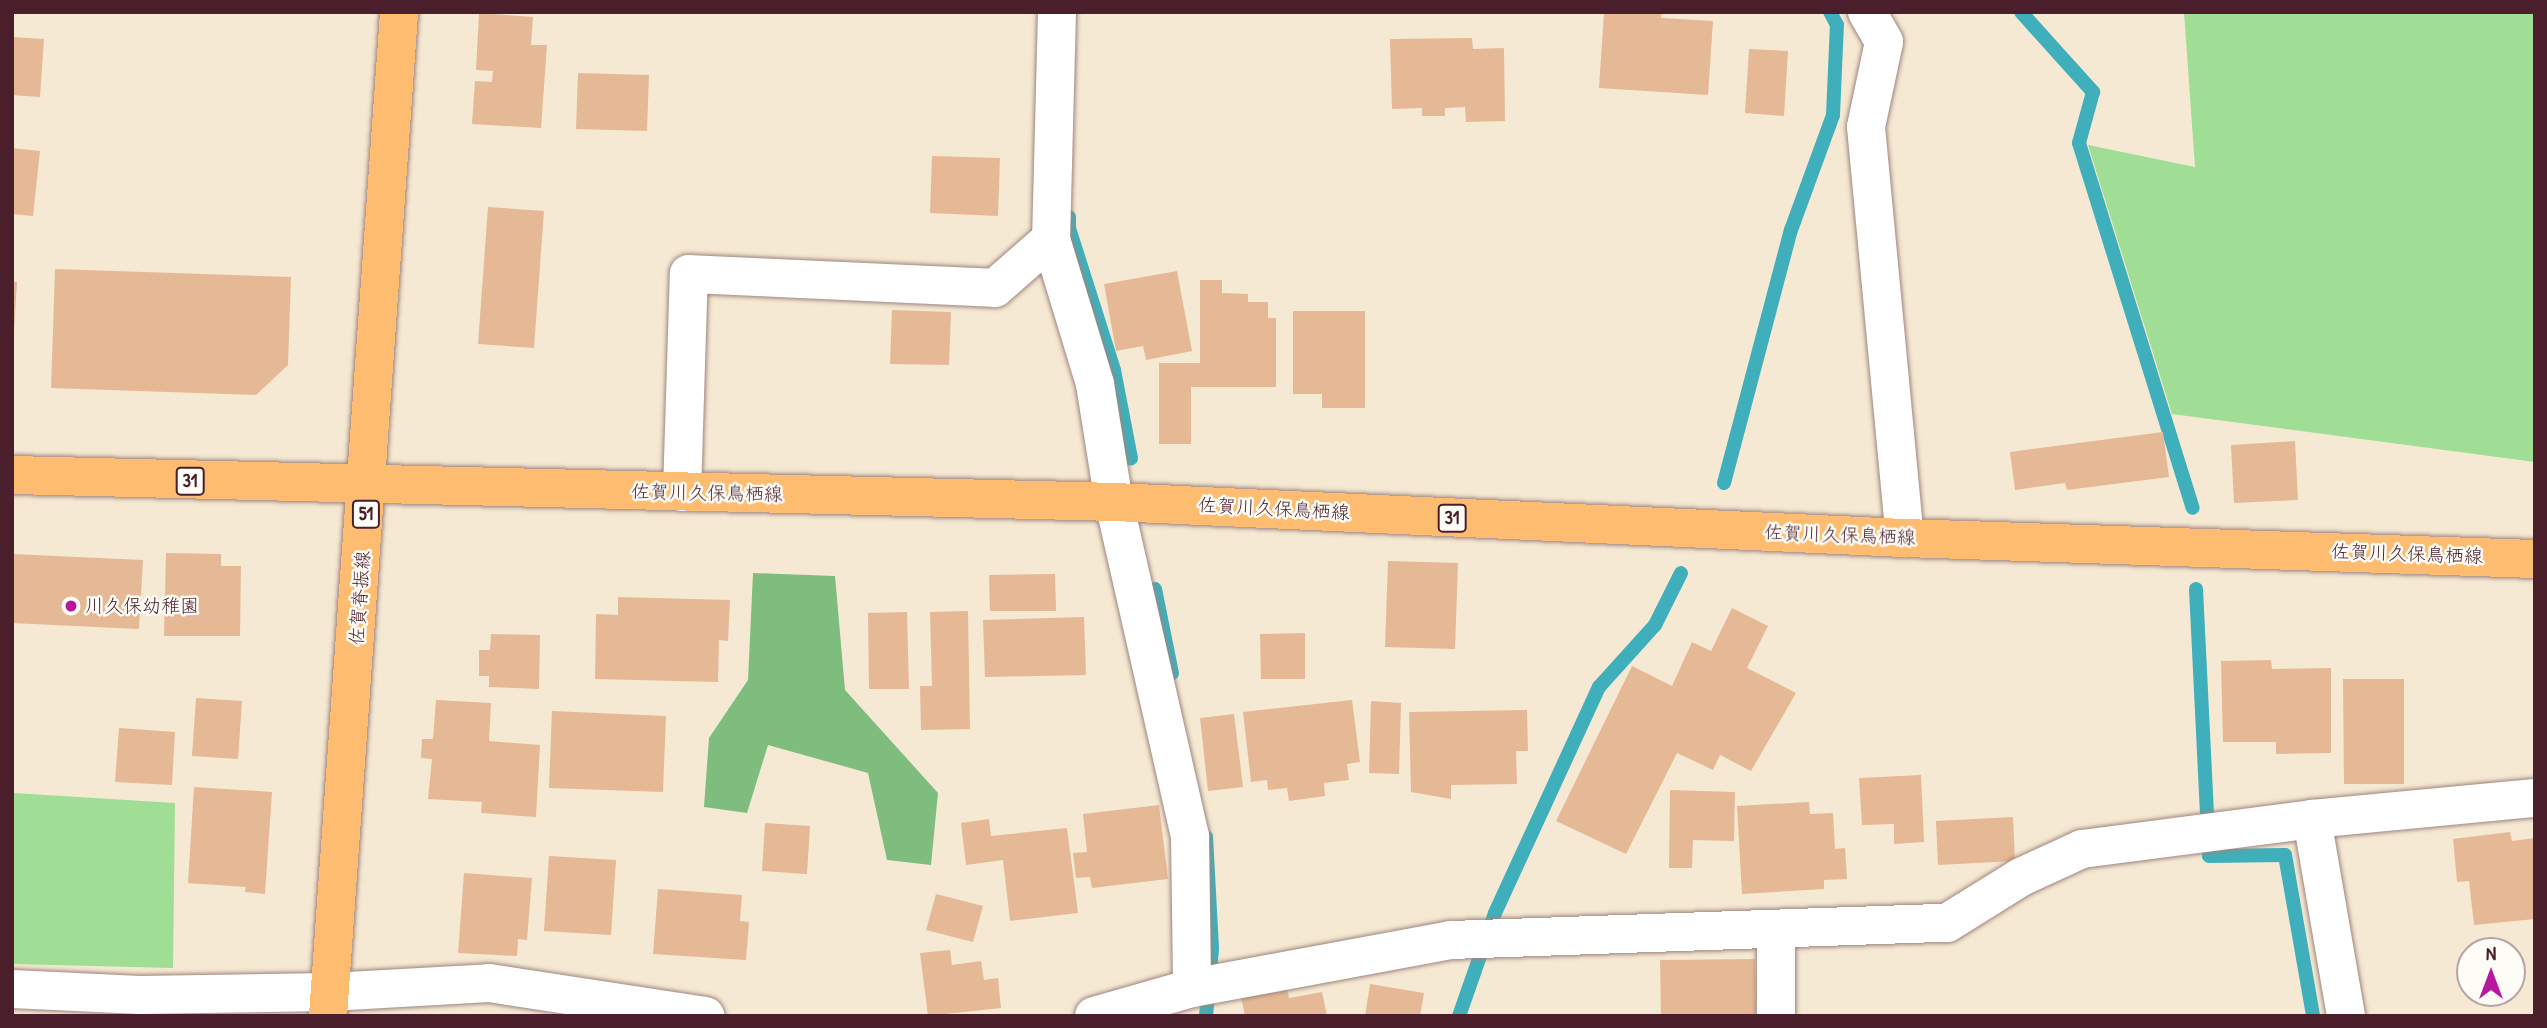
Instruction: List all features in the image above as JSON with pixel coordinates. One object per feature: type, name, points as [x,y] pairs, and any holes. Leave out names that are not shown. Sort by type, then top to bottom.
[{"type":"main road","name":"佐賀脊振線","points":[[329,1004],[368,486],[399,12]]},
{"type":"main road","name":"佐賀川久保鳥栖線","points":[[12,475],[368,486],[1114,502],[1905,538],[2535,559]]},
{"type":"street","points":[[1057,12],[1051,239],[1095,384],[1114,502],[1190,836],[1211,995]]},
{"type":"street","points":[[1867,12],[1884,41],[1866,127],[1905,538]]},
{"type":"street","points":[[682,492],[688,274],[995,288],[1051,239]]},
{"type":"street","points":[[1094,1016],[1211,995],[1451,940],[1947,923],[2021,877],[2082,849],[2312,819],[2535,798]]},
{"type":"street","points":[[2312,819],[2346,1016]]},
{"type":"street","points":[[1776,929],[1776,1016]]},
{"type":"street","points":[[12,989],[329,1004],[489,983],[663,1013],[705,1016]]},
{"type":"green space","points":[[2184,12],[2535,12],[2535,462],[2172,414],[2088,145],[2195,167]]},
{"type":"green space","points":[[753,573],[835,576],[845,690],[938,793],[931,865],[887,860],[868,773],[768,745],[747,813],[704,807],[709,738],[748,680]]},
{"type":"green space","points":[[14,793],[175,803],[173,968],[12,964]]},
{"type":"building","points":[[1604,12],[1662,12],[1661,18],[1713,21],[1708,95],[1599,88]]},
{"type":"building","points":[[479,13],[533,17],[531,45],[547,45],[541,128],[472,124],[475,81],[492,82],[493,71],[476,70]]},
{"type":"building","points":[[12,37],[44,39],[40,97],[12,95]]},
{"type":"building","points":[[1472,38],[1473,49],[1504,48],[1505,121],[1466,122],[1465,107],[1445,108],[1445,116],[1422,116],[1422,108],[1392,109],[1390,39]]},
{"type":"building","points":[[1749,49],[1788,51],[1784,116],[1745,113]]},
{"type":"building","points":[[578,73],[649,75],[647,131],[576,129]]},
{"type":"building","points":[[12,148],[40,151],[33,216],[12,214]]},
{"type":"building","points":[[932,156],[1000,158],[998,216],[930,213]]},
{"type":"building","points":[[488,207],[544,211],[534,348],[478,344]]},
{"type":"building","points":[[55,269],[291,277],[288,365],[256,395],[51,388]]},
{"type":"building","points":[[1177,271],[1192,351],[1146,360],[1143,346],[1116,351],[1104,284]]},
{"type":"building","points":[[1200,280],[1222,280],[1222,293],[1248,294],[1248,302],[1268,302],[1268,318],[1276,318],[1276,387],[1191,387],[1191,444],[1159,444],[1159,363],[1200,363]]},
{"type":"building","points":[[12,282],[17,282],[14,331],[12,331]]},
{"type":"building","points":[[892,310],[951,312],[949,365],[890,364]]},
{"type":"building","points":[[1293,311],[1365,311],[1365,408],[1322,408],[1322,394],[1293,394]]},
{"type":"building","points":[[2163,432],[2169,477],[2067,490],[2065,483],[2015,490],[2010,452]]},
{"type":"building","points":[[2295,441],[2298,500],[2234,503],[2231,445]]},
{"type":"building","points":[[166,553],[221,554],[221,566],[241,566],[240,636],[164,636]]},
{"type":"building","points":[[12,554],[143,560],[139,629],[12,623]]},
{"type":"building","points":[[1388,561],[1458,563],[1455,649],[1385,647]]},
{"type":"building","points":[[1055,574],[1056,611],[990,611],[989,575]]},
{"type":"building","points":[[618,597],[730,600],[728,641],[719,640],[718,682],[595,679],[596,614],[618,615]]},
{"type":"building","points":[[1732,608],[1768,626],[1747,668],[1796,693],[1751,771],[1720,755],[1713,770],[1677,753],[1626,854],[1556,821],[1632,666],[1672,686],[1692,642],[1711,651]]},
{"type":"building","points":[[968,611],[970,729],[921,730],[920,686],[932,686],[930,612]]},
{"type":"building","points":[[907,612],[909,689],[869,689],[868,613]]},
{"type":"building","points":[[1084,617],[1086,675],[985,677],[983,620]]},
{"type":"building","points":[[1305,633],[1305,679],[1261,679],[1260,634]]},
{"type":"building","points":[[491,634],[540,635],[539,689],[489,687],[489,676],[479,676],[479,650],[490,650]]},
{"type":"building","points":[[2271,660],[2272,669],[2331,668],[2331,753],[2276,754],[2276,742],[2223,742],[2221,661]]},
{"type":"building","points":[[2343,679],[2404,679],[2404,784],[2344,784]]},
{"type":"building","points":[[196,698],[242,701],[238,759],[192,756]]},
{"type":"building","points":[[436,700],[491,703],[489,741],[540,745],[536,817],[481,813],[482,802],[428,799],[432,759],[421,758],[422,739],[433,739]]},
{"type":"building","points":[[1352,700],[1360,762],[1347,764],[1349,780],[1324,783],[1325,796],[1289,801],[1287,788],[1268,790],[1267,780],[1251,782],[1243,712]]},
{"type":"building","points":[[1371,701],[1401,703],[1399,774],[1369,773]]},
{"type":"building","points":[[1527,710],[1528,751],[1516,751],[1517,784],[1451,785],[1451,799],[1411,792],[1409,712]]},
{"type":"building","points":[[552,711],[666,716],[663,792],[549,788]]},
{"type":"building","points":[[1234,714],[1243,787],[1208,791],[1200,718]]},
{"type":"building","points":[[119,728],[175,732],[172,785],[115,782]]},
{"type":"building","points":[[1921,775],[1924,842],[1894,844],[1894,824],[1862,825],[1859,778]]},
{"type":"building","points":[[194,787],[272,792],[265,894],[245,892],[246,887],[188,883]]},
{"type":"building","points":[[1670,790],[1735,792],[1734,841],[1693,840],[1692,868],[1669,868]]},
{"type":"building","points":[[1809,802],[1810,814],[1833,813],[1835,849],[1845,848],[1847,879],[1824,880],[1824,889],[1742,894],[1737,806]]},
{"type":"building","points":[[1159,805],[1168,879],[1092,888],[1090,877],[1076,878],[1073,853],[1087,852],[1083,814]]},
{"type":"building","points":[[2013,817],[2015,861],[1938,865],[1936,821]]},
{"type":"building","points":[[989,819],[991,836],[1067,828],[1078,913],[1010,921],[1003,860],[966,865],[961,823]]},
{"type":"building","points":[[765,823],[810,826],[807,874],[762,871]]},
{"type":"building","points":[[2510,832],[2512,841],[2535,838],[2535,919],[2474,925],[2469,881],[2457,882],[2453,839]]},
{"type":"building","points":[[549,856],[616,860],[611,935],[544,931]]},
{"type":"building","points":[[464,873],[532,878],[527,940],[518,939],[517,956],[458,953]]},
{"type":"building","points":[[658,889],[742,895],[740,921],[749,922],[746,960],[653,954]]},
{"type":"building","points":[[936,894],[983,906],[973,942],[926,930]]},
{"type":"building","points":[[950,950],[952,965],[981,961],[984,980],[998,978],[1001,1008],[928,1016],[920,953]]},
{"type":"building","points":[[1755,959],[1756,1016],[1661,1016],[1660,960]]},
{"type":"building","points":[[1370,984],[1424,993],[1420,1016],[1365,1016]]},
{"type":"building","points":[[1287,988],[1289,998],[1322,992],[1327,1016],[1245,1016],[1241,997]]},
{"type":"waterway","points":[[1724,483],[1791,230],[1833,115],[1837,25],[1830,12]]},
{"type":"waterway","points":[[2021,12],[2093,92],[2079,143],[2193,508]]},
{"type":"waterway","points":[[1069,217],[1069,228],[1114,370],[1131,458]]},
{"type":"waterway","points":[[1459,1016],[1495,913],[1599,687],[1655,625],[1681,573]]},
{"type":"waterway","points":[[1155,589],[1172,673]]},
{"type":"waterway","points":[[2196,589],[2209,856],[2285,855],[2313,1016]]},
{"type":"waterway","points":[[1206,837],[1212,949],[1206,1016]]},
{"type":"place","name":"川久保幼稚園","points":[[71,606]]}]
